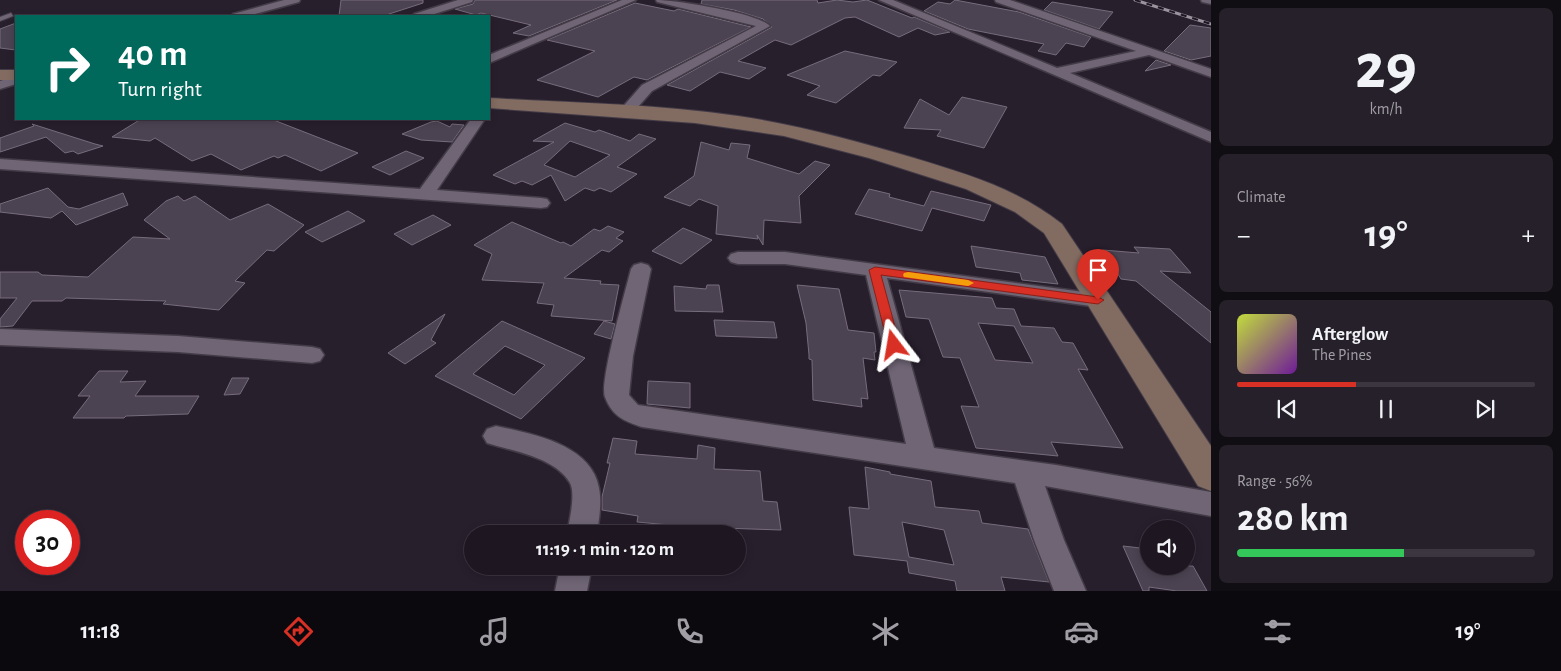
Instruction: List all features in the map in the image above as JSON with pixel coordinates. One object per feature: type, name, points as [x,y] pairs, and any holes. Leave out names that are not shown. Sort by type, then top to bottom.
[{"type":"street","points":[[241,15],[295,0]]},
{"type":"street","points":[[421,15],[468,0]]},
{"type":"street","points":[[490,59],[631,0]]},
{"type":"street","points":[[625,112],[647,88],[764,26],[754,21],[661,0]]},
{"type":"street","points":[[696,8],[709,0]]},
{"type":"street","points":[[884,0],[1211,137]]},
{"type":"street","points":[[1000,0],[1211,73]]},
{"type":"street","points":[[1206,0],[1211,1]]},
{"type":"street","points":[[1057,72],[1148,52]]},
{"type":"street","points":[[0,75],[15,75]]},
{"type":"street","points":[[0,85],[15,80]]},
{"type":"street","points":[[490,103],[712,119],[792,132],[888,157],[986,188],[1038,215],[1053,229],[1211,476]]},
{"type":"street","points":[[425,195],[477,120]]},
{"type":"street","points":[[0,164],[541,203]]},
{"type":"street","points":[[738,258],[785,258],[1098,300]]},
{"type":"street","points":[[641,269],[621,356],[616,395],[622,406],[629,412],[642,417],[1056,476],[1211,504]]},
{"type":"street","points":[[875,270],[923,457]]},
{"type":"street","points":[[0,337],[178,344],[312,354]]},
{"type":"street","points":[[496,436],[533,445],[554,453],[570,465],[583,480],[586,508],[583,525]]},
{"type":"street","points":[[1026,473],[1049,540],[1070,591]]},
{"type":"street","points":[[571,591],[574,575]]},
{"type":"lane","points":[[0,19],[11,15]]},
{"type":"building","points":[[341,0],[423,0],[423,3],[386,15],[339,15]]},
{"type":"building","points":[[475,0],[617,0],[529,36],[513,33],[531,25],[481,13],[476,15],[455,9],[473,4]]},
{"type":"building","points":[[702,0],[817,0],[818,3],[837,0],[853,2],[867,0],[950,32],[935,35],[918,28],[899,37],[855,17],[845,18],[791,45],[775,40],[738,61],[766,68],[749,79],[720,72],[690,91],[667,85],[772,27],[763,19],[734,10],[701,4]]},
{"type":"building","points":[[955,0],[1019,12],[1091,37],[1084,47],[1066,43],[1056,55],[1038,51],[1044,44],[968,29],[924,11],[938,2],[950,4]]},
{"type":"building","points":[[1052,2],[1113,12],[1099,29],[1044,10]]},
{"type":"building","points":[[635,3],[674,11],[678,9],[751,27],[647,80],[634,77],[598,97],[537,80],[595,51],[547,40]]},
{"type":"building","points":[[15,23],[15,50],[0,48],[0,29]]},
{"type":"building","points":[[1190,25],[1211,28],[1211,56],[1191,60],[1164,51]]},
{"type":"building","points":[[845,51],[897,62],[880,76],[873,75],[836,103],[807,95],[820,86],[787,75]]},
{"type":"building","points":[[1156,60],[1171,65],[1145,71]]},
{"type":"building","points":[[962,97],[1007,107],[984,148],[937,136],[941,130],[904,128],[920,99],[949,115]]},
{"type":"building","points":[[139,120],[274,120],[358,153],[321,171],[285,155],[278,158],[274,156],[241,170],[211,154],[192,161],[155,138],[150,141],[112,137]]},
{"type":"building","points":[[437,121],[450,127],[452,124],[464,125],[452,142],[421,140],[402,134],[431,122]]},
{"type":"building","points":[[565,123],[595,132],[599,130],[630,141],[639,134],[656,139],[617,167],[637,174],[611,192],[600,188],[594,191],[585,188],[565,201],[551,175],[532,185],[522,181],[515,184],[493,175],[554,142],[533,141]],"holes":[[[570,141],[610,155],[575,177],[544,165]]]},
{"type":"building","points":[[32,124],[103,146],[78,154],[73,151],[65,153],[46,137],[0,152],[0,138],[34,126]]},
{"type":"building","points":[[701,142],[729,150],[731,143],[750,145],[747,158],[799,174],[815,161],[830,165],[799,196],[801,223],[764,220],[763,245],[757,235],[758,239],[716,234],[718,206],[699,199],[690,206],[664,197],[694,176]]},
{"type":"building","points":[[406,151],[424,158],[390,175],[372,167]]},
{"type":"building","points":[[48,188],[68,207],[79,209],[123,193],[128,205],[76,225],[62,211],[51,218],[0,212],[0,204]]},
{"type":"building","points":[[869,189],[890,194],[889,197],[924,206],[931,191],[991,205],[984,221],[932,208],[922,231],[855,214]]},
{"type":"building","points":[[178,196],[184,201],[195,196],[230,220],[268,204],[304,225],[274,251],[267,250],[235,281],[245,283],[219,310],[163,304],[166,301],[66,298],[62,301],[32,301],[13,326],[0,327],[0,319],[17,298],[0,298],[0,272],[38,272],[42,275],[88,277],[133,237],[170,239],[144,220],[166,201]]},
{"type":"building","points":[[348,211],[365,221],[322,242],[305,232]]},
{"type":"building","points":[[433,215],[451,225],[412,245],[394,234]]},
{"type":"building","points":[[512,222],[571,246],[594,229],[600,231],[608,226],[624,232],[616,238],[623,241],[609,252],[602,250],[564,278],[601,281],[600,284],[619,285],[612,321],[551,316],[554,305],[537,303],[544,283],[482,280],[492,254],[474,245]]},
{"type":"building","points":[[683,228],[712,240],[681,264],[652,251]]},
{"type":"building","points":[[971,246],[1045,257],[1058,284],[1022,280],[1020,273],[976,267]]},
{"type":"building","points":[[1134,247],[1170,249],[1191,273],[1160,271],[1211,312],[1211,343],[1136,281],[1121,279],[1103,250],[1139,253]]},
{"type":"building","points":[[707,285],[719,285],[723,312],[675,311],[674,286],[706,289]]},
{"type":"building","points":[[797,285],[839,289],[848,330],[874,333],[875,360],[863,358],[868,399],[861,398],[862,407],[813,400],[812,360],[809,359],[806,323]]},
{"type":"building","points":[[899,290],[992,298],[996,308],[1014,309],[1021,326],[1054,328],[1062,342],[1073,343],[1088,370],[1078,369],[1123,448],[1051,442],[1058,456],[976,448],[961,406],[979,407],[960,358],[943,357],[929,319],[906,317]],"holes":[[[978,323],[1014,326],[1033,363],[995,360]]]},
{"type":"building","points":[[445,314],[431,340],[436,343],[405,364],[388,353]]},
{"type":"building","points":[[714,320],[774,322],[777,338],[716,336]]},
{"type":"building","points":[[502,321],[585,358],[521,419],[435,376]],"holes":[[[505,346],[545,365],[514,395],[473,374]]]},
{"type":"building","points":[[604,321],[615,324],[611,339],[594,334]]},
{"type":"building","points":[[99,371],[128,371],[120,382],[146,381],[135,396],[199,396],[188,414],[126,416],[124,418],[73,418],[90,396],[78,396]]},
{"type":"building","points":[[232,378],[249,378],[240,394],[224,395]]},
{"type":"building","points":[[648,381],[690,383],[690,408],[647,404]]},
{"type":"building","points":[[613,438],[637,441],[635,454],[697,459],[698,445],[715,448],[714,469],[760,471],[763,501],[777,502],[781,530],[746,529],[746,525],[669,525],[637,522],[638,516],[602,510],[602,497],[610,463],[607,463]]},
{"type":"building","points":[[865,467],[890,472],[890,474],[931,481],[935,507],[979,511],[982,523],[1028,529],[1049,582],[1001,577],[1005,591],[957,591],[955,581],[909,573],[907,561],[854,555],[849,507],[869,509]],"holes":[[[902,522],[944,530],[954,565],[909,557]]]},
{"type":"building","points":[[1123,546],[1140,548],[1140,575],[1195,575],[1195,570],[1207,591],[1177,591],[1149,587],[1149,591],[1143,591]]},
{"type":"railway","points":[[1135,0],[1211,24]]},
{"type":"slow traffic","points":[[908,275],[968,283]]},
{"type":"route","points":[[894,345],[875,270],[1098,300]]}]
